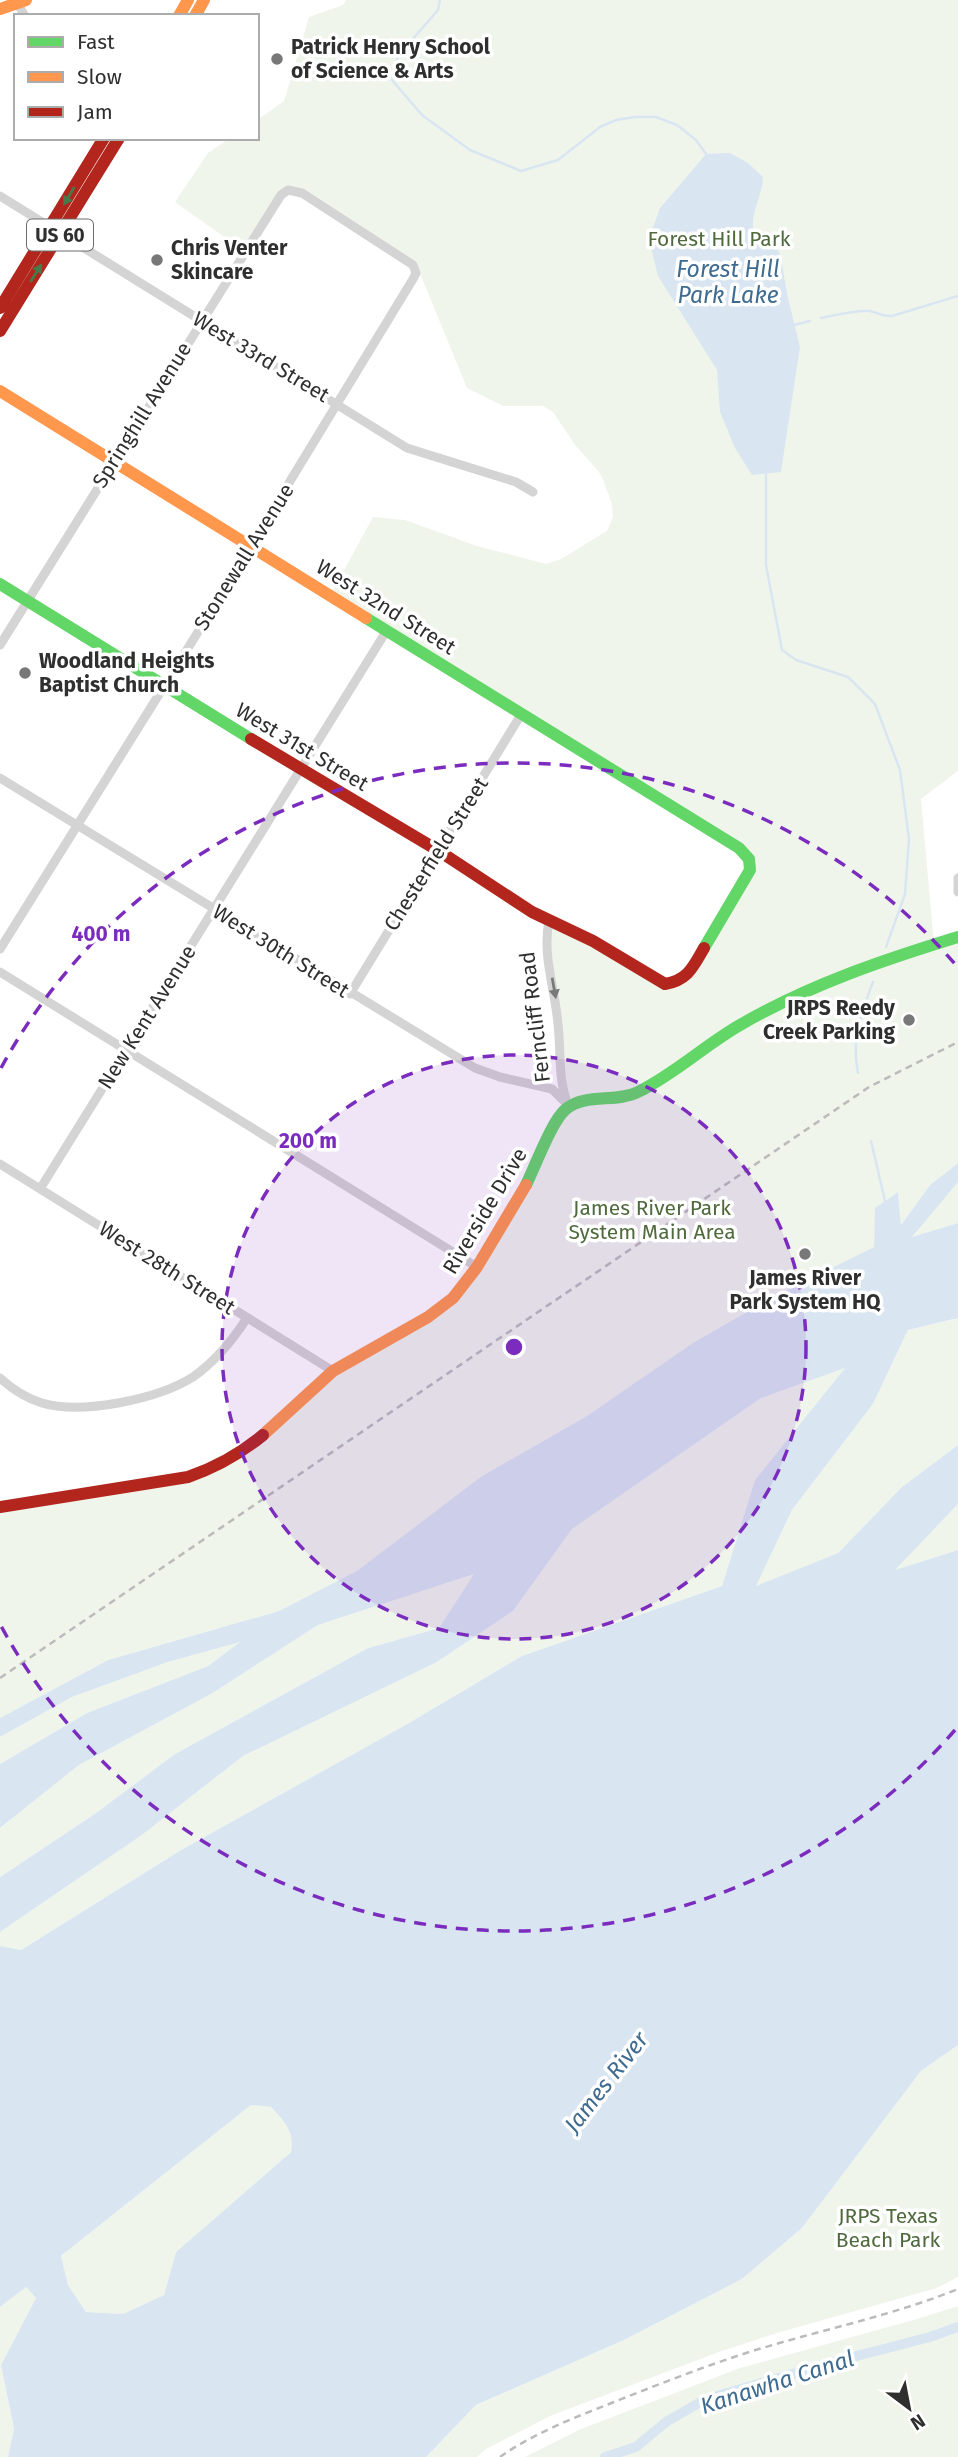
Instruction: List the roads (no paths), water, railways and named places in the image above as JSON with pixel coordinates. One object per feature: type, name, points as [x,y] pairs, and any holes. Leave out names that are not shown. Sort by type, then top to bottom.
[{"type":"street","points":[[0,9],[22,2]]},
{"type":"street","name":"US 60","points":[[0,331],[103,140]]},
{"type":"street","name":"US 60","points":[[0,308],[118,140]]},
{"type":"street","name":"Springhill Avenue","points":[[0,645],[275,200],[288,190],[297,191],[407,259],[415,269]]},
{"type":"street","name":"West 33rd Street","points":[[0,196],[407,448],[516,482],[533,492]]},
{"type":"street","name":"Stonewall Avenue","points":[[0,949],[337,404],[413,279],[415,269]]},
{"type":"street","name":"West 32nd Street","points":[[0,391],[739,848],[748,859]]},
{"type":"street","name":"West 31st Street","points":[[0,584],[300,769],[439,851],[549,921]]},
{"type":"street","name":"New Kent Avenue","points":[[40,1189],[387,630]]},
{"type":"street","name":"Chesterfield Street","points":[[350,994],[522,713]]},
{"type":"street","name":"West 30th Street","points":[[0,778],[474,1068],[552,1089],[569,1106]]},
{"type":"street","name":"Ferncliff Road","points":[[569,1106],[561,1080],[556,998],[546,949],[549,921],[593,941],[662,982],[674,984],[686,976],[696,961],[750,870],[748,859]]},
{"type":"street","points":[[958,878],[958,892]]},
{"type":"street","points":[[569,1106],[587,1100],[634,1094],[738,1026],[792,998],[846,974],[958,937]]},
{"type":"street","points":[[0,972],[477,1266]]},
{"type":"street","name":"Riverside Drive","points":[[0,1507],[201,1473],[227,1461],[256,1441],[333,1371],[445,1305],[461,1290],[528,1182],[555,1124],[569,1106]]},
{"type":"street","name":"West 28th Street","points":[[0,1164],[333,1371]]},
{"type":"street","points":[[0,1378],[29,1398],[52,1405],[86,1406],[146,1397],[176,1386],[206,1367],[235,1338],[247,1318]]},
{"type":"water","name":"Forest Hill Park Lake","points":[[730,153],[748,163],[763,177],[753,218],[754,232],[771,239],[780,254],[800,347],[781,472],[752,475],[735,448],[720,412],[717,370],[658,276],[649,239],[660,208],[706,154]]},
{"type":"water","name":"James River","points":[[958,1163],[958,1182],[912,1237],[958,1223],[958,1318],[908,1330],[873,1404],[792,1510],[756,1586],[838,1553],[902,1487],[958,1445],[958,1504],[895,1570],[958,1550],[958,2045],[921,2071],[802,2228],[742,2279],[624,2340],[476,2405],[426,2457],[8,2457],[14,2429],[1,2365],[36,2298],[26,2287],[0,2307],[0,1946],[21,1950],[181,1850],[409,1723],[522,1656],[722,1586],[755,1480],[845,1368],[761,1398],[572,1529],[513,1611],[437,1662],[243,1756],[142,1835],[0,1932],[0,1877],[96,1813],[175,1754],[368,1648],[439,1628],[474,1574],[318,1625],[211,1694],[79,1765],[0,1828],[0,1764],[87,1713],[208,1666],[240,1642],[168,1662],[72,1697],[0,1737],[0,1718],[108,1660],[279,1611],[357,1571],[482,1476],[587,1416],[693,1343],[773,1297],[874,1247],[875,1208],[898,1192],[901,1225],[930,1185]],"holes":[[[251,2105],[271,2107],[290,2133],[291,2152],[176,2252],[164,2295],[123,2314],[86,2312],[68,2285],[61,2256]]]},
{"type":"waterway","points":[[440,0],[438,10],[398,56],[392,80],[422,115],[470,150],[521,171],[558,160],[600,127],[616,120],[656,117],[677,125],[696,140],[706,154]]},
{"type":"waterway","points":[[821,318],[863,311],[892,316],[958,296]]},
{"type":"waterway","points":[[794,325],[810,321]]},
{"type":"waterway","points":[[766,474],[766,565],[782,650],[796,660],[848,677],[875,704],[900,770],[909,839],[905,894],[886,947]]},
{"type":"waterway","points":[[858,1073],[857,1037],[873,982]]},
{"type":"waterway","points":[[871,1141],[885,1201]]},
{"type":"waterway","name":"Kanawha Canal","points":[[605,2457],[636,2447],[666,2422],[704,2400],[958,2327]]},
{"type":"railway","points":[[0,1678],[869,1087],[958,1042]]},
{"type":"railway","points":[[500,2457],[527,2440],[570,2420],[704,2367],[909,2307],[958,2289]]},
{"type":"place","name":"Patrick Henry School of Science & Arts","points":[[277,59]]},
{"type":"place","name":"Chris Venter Skincare","points":[[157,260]]},
{"type":"place","name":"Woodland Heights Baptist Church","points":[[25,673]]},
{"type":"place","name":"JRPS Reedy Creek Parking","points":[[909,1020]]},
{"type":"place","name":"James River Park System HQ","points":[[805,1254]]},
{"type":"park label","name":"Forest Hill Park","points":[[719,239]]},
{"type":"park label","name":"James River Park System Main Area","points":[[652,1220]]},
{"type":"park label","name":"JRPS Texas Beach Park","points":[[888,2228]]}]
